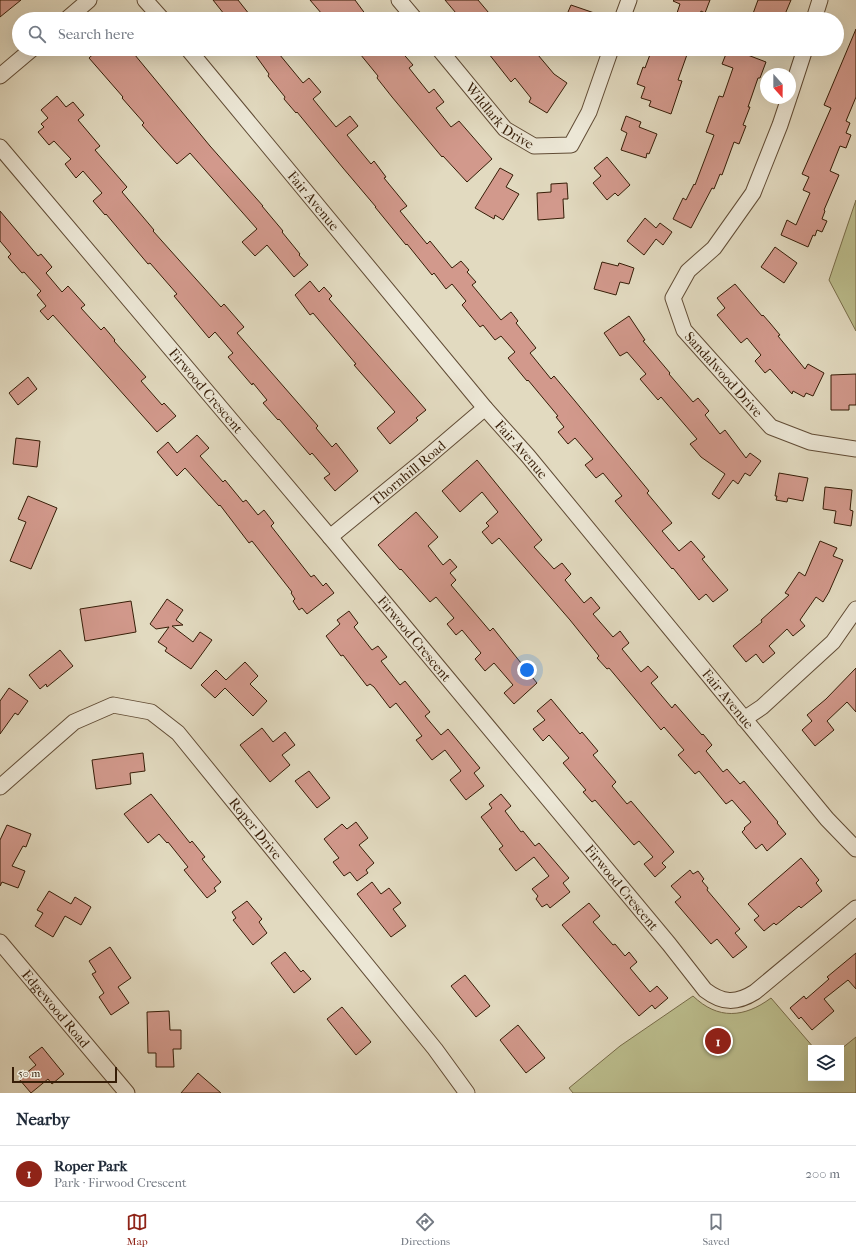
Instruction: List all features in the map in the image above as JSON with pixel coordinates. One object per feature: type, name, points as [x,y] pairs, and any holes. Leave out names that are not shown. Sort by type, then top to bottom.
[{"type":"street","points":[[75,12],[89,0]]},
{"type":"street","points":[[146,0],[156,12]]},
{"type":"street","points":[[399,0],[409,12]]},
{"type":"street","points":[[625,12],[629,0]]},
{"type":"street","points":[[816,12],[820,0]]},
{"type":"street","points":[[0,76],[24,56]]},
{"type":"street","name":"Fair Avenue","points":[[194,56],[485,408],[533,462],[827,819],[856,849]]},
{"type":"street","name":"Wildlark Drive","points":[[445,56],[506,129],[534,146],[571,145],[588,112],[608,56]]},
{"type":"street","points":[[796,77],[803,56]]},
{"type":"street","name":"Sandalwood Drive","points":[[787,104],[753,193],[714,248],[688,271],[673,298],[684,330],[772,427],[810,442],[856,449]]},
{"type":"street","name":"Firwood Crescent","points":[[0,147],[330,537],[669,944],[705,990],[712,995],[728,1000],[740,1000],[747,997],[856,908]]},
{"type":"street","name":"Thornhill Road","points":[[330,537],[485,408]]},
{"type":"street","points":[[744,719],[762,707],[833,642],[856,609]]},
{"type":"street","name":"Roper Drive","points":[[0,787],[74,722],[113,705],[151,712],[178,733],[435,1049],[467,1093]]},
{"type":"street","name":"Edgewood Road","points":[[0,942],[127,1093]]},
{"type":"green space","points":[[856,200],[856,331],[829,280]]},
{"type":"green space","points":[[693,996],[702,1004],[712,1009],[731,1014],[751,1010],[771,998],[811,1045],[808,1045],[808,1081],[844,1081],[844,1047],[856,1037],[856,1093],[573,1093],[569,1088],[620,1046]]},
{"type":"building","points":[[0,0],[21,0],[0,17]]},
{"type":"building","points":[[213,0],[238,0],[247,12],[222,12]]},
{"type":"building","points":[[310,0],[355,0],[364,12],[324,12],[320,12]]},
{"type":"building","points":[[445,0],[478,0],[488,12],[455,12]]},
{"type":"building","points":[[710,0],[705,12],[677,12],[680,4],[673,1]]},
{"type":"building","points":[[758,0],[791,0],[786,12],[754,12]]},
{"type":"building","points":[[571,5],[591,12],[568,12]]},
{"type":"building","points":[[856,29],[856,97],[846,121],[850,123],[846,133],[851,135],[846,148],[840,146],[830,171],[839,175],[824,210],[822,219],[827,221],[822,232],[817,230],[815,236],[813,235],[808,247],[781,235],[787,220],[796,225],[810,193],[803,190],[809,177],[802,174],[831,108],[824,105]]},
{"type":"building","points":[[91,56],[136,56],[210,146],[263,206],[308,265],[294,277],[267,245],[255,256],[242,242],[257,229],[190,153],[177,164],[142,125],[144,123],[89,58]]},
{"type":"building","points":[[256,56],[281,56],[303,83],[309,78],[321,92],[313,99],[336,127],[350,116],[358,126],[347,135],[371,164],[374,161],[386,177],[384,178],[407,206],[400,211],[427,244],[430,241],[452,268],[461,261],[469,270],[467,272],[476,282],[472,285],[501,320],[511,312],[518,321],[516,323],[536,348],[530,353],[551,379],[554,376],[575,401],[649,491],[647,493],[672,523],[662,531],[679,551],[691,541],[705,557],[702,559],[728,590],[713,602],[706,594],[699,600],[615,501],[622,496],[603,473],[596,478],[585,465],[593,459],[575,438],[568,444],[558,432],[564,427],[556,417],[558,416],[508,358],[515,352],[501,336],[495,340],[483,325],[480,327],[462,305],[466,301],[452,284],[446,289],[434,273],[432,275],[297,112],[296,113],[284,99],[285,97],[268,76],[269,74]]},
{"type":"building","points":[[362,56],[405,56],[413,65],[409,68],[429,93],[434,89],[444,102],[436,108],[451,127],[459,121],[492,159],[467,182],[443,156],[442,157],[392,97],[377,78],[378,76]]},
{"type":"building","points":[[491,56],[539,56],[554,74],[567,83],[547,113],[529,102],[531,98],[515,78],[511,82]]},
{"type":"building","points":[[649,56],[687,56],[678,80],[682,81],[671,114],[649,106],[651,101],[641,98],[645,87],[637,84],[643,67],[645,68]]},
{"type":"building","points":[[725,56],[750,56],[766,62],[764,68],[760,68],[760,78],[758,78],[748,107],[750,107],[743,125],[746,126],[739,144],[734,142],[722,175],[720,174],[714,189],[712,188],[691,228],[673,219],[683,198],[686,200],[694,184],[695,185],[714,135],[706,132],[719,96],[723,97],[733,68],[722,64]]},
{"type":"building","points":[[57,96],[66,107],[73,102],[84,115],[78,120],[100,146],[95,150],[127,187],[122,192],[154,230],[153,231],[221,307],[224,304],[244,327],[237,333],[318,426],[316,428],[332,447],[336,443],[358,471],[335,491],[324,478],[330,474],[312,453],[310,455],[263,403],[267,400],[228,357],[233,353],[215,332],[209,338],[174,296],[177,294],[150,263],[148,264],[106,214],[105,215],[93,201],[102,193],[83,171],[76,178],[65,164],[71,159],[54,141],[49,145],[38,132],[44,127],[41,124],[48,118],[41,110]]},
{"type":"building","points":[[626,116],[641,122],[639,127],[657,134],[646,158],[621,150],[627,133],[621,130]]},
{"type":"building","points":[[607,157],[630,185],[618,196],[615,193],[607,200],[593,183],[601,176],[594,168]]},
{"type":"building","points":[[500,168],[513,175],[506,187],[519,194],[503,220],[495,215],[494,219],[475,208]]},
{"type":"building","points":[[567,183],[568,199],[563,199],[564,218],[538,220],[537,193],[551,192],[551,184]]},
{"type":"building","points":[[0,211],[38,256],[41,254],[52,267],[46,273],[62,292],[68,286],[85,305],[81,308],[101,330],[104,327],[115,340],[114,341],[146,377],[141,381],[162,405],[164,403],[176,416],[157,432],[53,315],[48,320],[40,311],[46,306],[37,295],[41,291],[8,257],[11,254],[0,241]]},
{"type":"building","points":[[645,218],[656,228],[660,223],[672,232],[663,245],[656,239],[644,255],[627,241]]},
{"type":"building","points":[[775,247],[797,263],[784,283],[761,267]]},
{"type":"building","points":[[602,262],[618,266],[619,263],[634,268],[629,284],[620,282],[616,295],[594,289]]},
{"type":"building","points":[[310,281],[319,292],[324,287],[332,296],[329,299],[426,410],[416,418],[418,420],[390,444],[377,428],[395,412],[354,365],[356,364],[313,313],[310,315],[295,295]]},
{"type":"building","points":[[735,284],[780,335],[778,336],[805,369],[808,364],[824,373],[813,396],[806,393],[804,397],[793,391],[792,394],[770,369],[765,373],[755,361],[761,355],[747,338],[741,343],[717,315],[725,308],[717,298]]},
{"type":"building","points":[[629,316],[645,340],[643,341],[670,373],[669,374],[693,402],[698,398],[709,411],[705,415],[720,434],[725,430],[746,458],[750,453],[761,461],[750,476],[745,473],[738,484],[733,480],[719,499],[712,494],[725,474],[701,457],[690,444],[697,439],[661,397],[658,400],[640,379],[646,374],[627,352],[620,356],[604,333]]},
{"type":"building","points":[[856,374],[856,405],[849,405],[849,410],[831,410],[831,375]]},
{"type":"building","points":[[28,377],[37,389],[18,405],[9,393]]},
{"type":"building","points":[[197,435],[209,448],[200,456],[223,482],[225,480],[243,502],[246,500],[258,515],[264,510],[274,523],[271,526],[311,577],[314,575],[323,586],[326,583],[334,593],[307,614],[302,608],[299,610],[293,601],[295,599],[291,593],[292,592],[252,541],[249,543],[220,505],[219,506],[185,468],[177,476],[157,452],[168,442],[177,453]]},
{"type":"building","points":[[16,438],[40,441],[37,467],[13,464]]},
{"type":"building","points":[[477,460],[542,540],[534,547],[554,569],[562,563],[571,574],[565,580],[584,603],[591,597],[600,608],[593,614],[613,637],[620,631],[629,643],[622,649],[641,672],[648,666],[658,677],[651,683],[672,708],[675,704],[712,745],[706,751],[723,772],[727,769],[740,784],[744,781],[778,822],[777,823],[786,834],[767,851],[762,844],[756,849],[742,832],[751,822],[732,800],[726,804],[699,771],[695,774],[678,755],[684,750],[664,727],[661,730],[609,668],[607,669],[597,658],[599,656],[570,620],[500,539],[499,538],[492,544],[482,532],[489,526],[486,523],[498,512],[482,492],[460,512],[442,491]]},
{"type":"building","points":[[779,473],[808,478],[803,501],[788,498],[787,502],[776,500],[777,496],[775,496]]},
{"type":"building","points":[[825,487],[852,490],[850,510],[853,511],[851,526],[834,523],[836,511],[823,509]]},
{"type":"building","points":[[28,496],[57,508],[31,569],[10,561],[26,522],[18,519]]},
{"type":"building","points":[[416,512],[438,537],[428,546],[443,565],[450,559],[457,567],[450,573],[456,580],[451,585],[490,631],[493,628],[537,683],[514,704],[504,693],[513,685],[494,663],[485,671],[475,659],[481,653],[462,630],[456,635],[447,624],[454,618],[436,597],[430,602],[378,545]]},
{"type":"building","points":[[820,541],[837,548],[833,556],[843,560],[823,602],[816,597],[800,620],[805,626],[793,636],[787,629],[769,646],[775,653],[763,663],[756,654],[746,662],[733,646],[762,622],[761,620],[789,595],[785,593],[799,572],[805,576]]},
{"type":"building","points":[[167,599],[183,610],[176,620],[183,625],[172,626],[193,642],[200,632],[212,640],[191,669],[165,651],[167,648],[158,642],[169,627],[156,629],[150,624]]},
{"type":"building","points":[[131,601],[136,632],[85,641],[80,609]]},
{"type":"building","points":[[349,611],[358,623],[354,627],[372,650],[378,646],[387,657],[381,661],[400,685],[405,681],[430,712],[425,716],[441,735],[448,729],[480,768],[474,773],[484,786],[466,800],[450,780],[461,771],[445,750],[432,760],[416,740],[422,736],[396,703],[390,708],[374,687],[370,684],[367,686],[326,636],[340,624],[337,620]]},
{"type":"building","points":[[60,650],[73,666],[47,687],[46,684],[40,689],[29,675]]},
{"type":"building","points":[[245,662],[258,676],[250,684],[267,701],[253,716],[225,688],[215,698],[201,685],[216,670],[226,680]]},
{"type":"building","points":[[856,668],[856,712],[847,702],[827,721],[834,730],[815,746],[802,730],[812,721],[807,715],[826,699]]},
{"type":"building","points":[[9,688],[28,701],[18,715],[15,713],[0,734],[0,701]]},
{"type":"building","points":[[551,699],[580,734],[582,732],[598,751],[593,755],[616,782],[612,786],[627,804],[631,801],[674,852],[662,863],[666,867],[655,877],[644,864],[653,857],[639,841],[634,845],[595,800],[592,802],[583,792],[586,790],[563,763],[569,758],[549,735],[543,741],[533,729],[545,720],[537,711]]},
{"type":"building","points":[[262,728],[273,742],[285,732],[295,745],[282,755],[290,765],[270,782],[240,745]]},
{"type":"building","points":[[143,753],[145,771],[130,773],[131,784],[96,789],[92,760]]},
{"type":"building","points":[[309,771],[330,798],[317,808],[295,781]]},
{"type":"building","points":[[151,794],[190,843],[192,841],[205,857],[202,859],[221,882],[214,888],[216,891],[207,898],[184,870],[188,867],[168,842],[167,843],[159,834],[148,843],[124,814]]},
{"type":"building","points":[[501,794],[511,806],[505,811],[521,832],[523,831],[535,846],[539,843],[569,878],[563,883],[570,892],[550,908],[547,904],[542,907],[536,899],[538,896],[532,889],[549,876],[534,857],[516,871],[499,849],[503,846],[481,817],[492,808],[489,804]]},
{"type":"building","points":[[356,822],[368,838],[359,845],[374,863],[366,870],[368,873],[357,881],[350,872],[344,876],[333,862],[339,858],[324,839],[342,824],[347,829]]},
{"type":"building","points":[[7,825],[31,834],[26,847],[23,846],[12,866],[25,871],[18,888],[2,882],[0,886],[0,840]]},
{"type":"building","points":[[801,858],[819,880],[816,883],[822,891],[801,908],[799,906],[776,925],[774,923],[764,931],[754,920],[759,916],[748,904]]},
{"type":"building","points":[[690,870],[693,874],[698,871],[704,879],[702,881],[708,888],[707,890],[740,929],[735,933],[747,947],[733,958],[717,939],[711,944],[675,902],[681,897],[671,886]]},
{"type":"building","points":[[372,882],[381,894],[389,888],[401,903],[393,909],[406,926],[391,937],[357,894]]},
{"type":"building","points":[[49,891],[71,904],[75,897],[91,907],[81,925],[65,916],[53,937],[35,926],[43,913],[37,910]]},
{"type":"building","points":[[247,901],[262,919],[259,922],[267,933],[253,945],[233,920],[236,918],[232,912]]},
{"type":"building","points":[[589,903],[600,916],[593,922],[625,956],[629,952],[637,962],[630,968],[650,992],[657,986],[668,998],[655,1009],[652,1005],[639,1016],[562,925]]},
{"type":"building","points":[[110,947],[131,978],[118,987],[129,1003],[111,1015],[99,997],[104,993],[92,974],[96,972],[89,961]]},
{"type":"building","points":[[285,952],[301,972],[303,970],[311,979],[294,993],[271,963]]},
{"type":"building","points":[[856,953],[856,989],[848,980],[824,999],[834,1011],[812,1030],[801,1017],[799,1019],[790,1008],[804,996],[806,999],[829,979],[827,977]]},
{"type":"building","points":[[465,975],[490,1006],[476,1017],[451,986]]},
{"type":"building","points":[[342,1007],[371,1042],[356,1055],[327,1019]]},
{"type":"building","points":[[169,1011],[170,1030],[181,1030],[181,1049],[173,1049],[174,1067],[156,1067],[156,1053],[148,1053],[147,1012]]},
{"type":"building","points":[[518,1025],[545,1058],[526,1073],[500,1040]]},
{"type":"building","points":[[42,1047],[64,1074],[52,1084],[48,1079],[31,1093],[19,1079],[36,1065],[29,1057]]},
{"type":"building","points":[[198,1073],[221,1093],[181,1093]]},
{"type":"place","name":"Roper Park","points":[[718,1041]]}]
